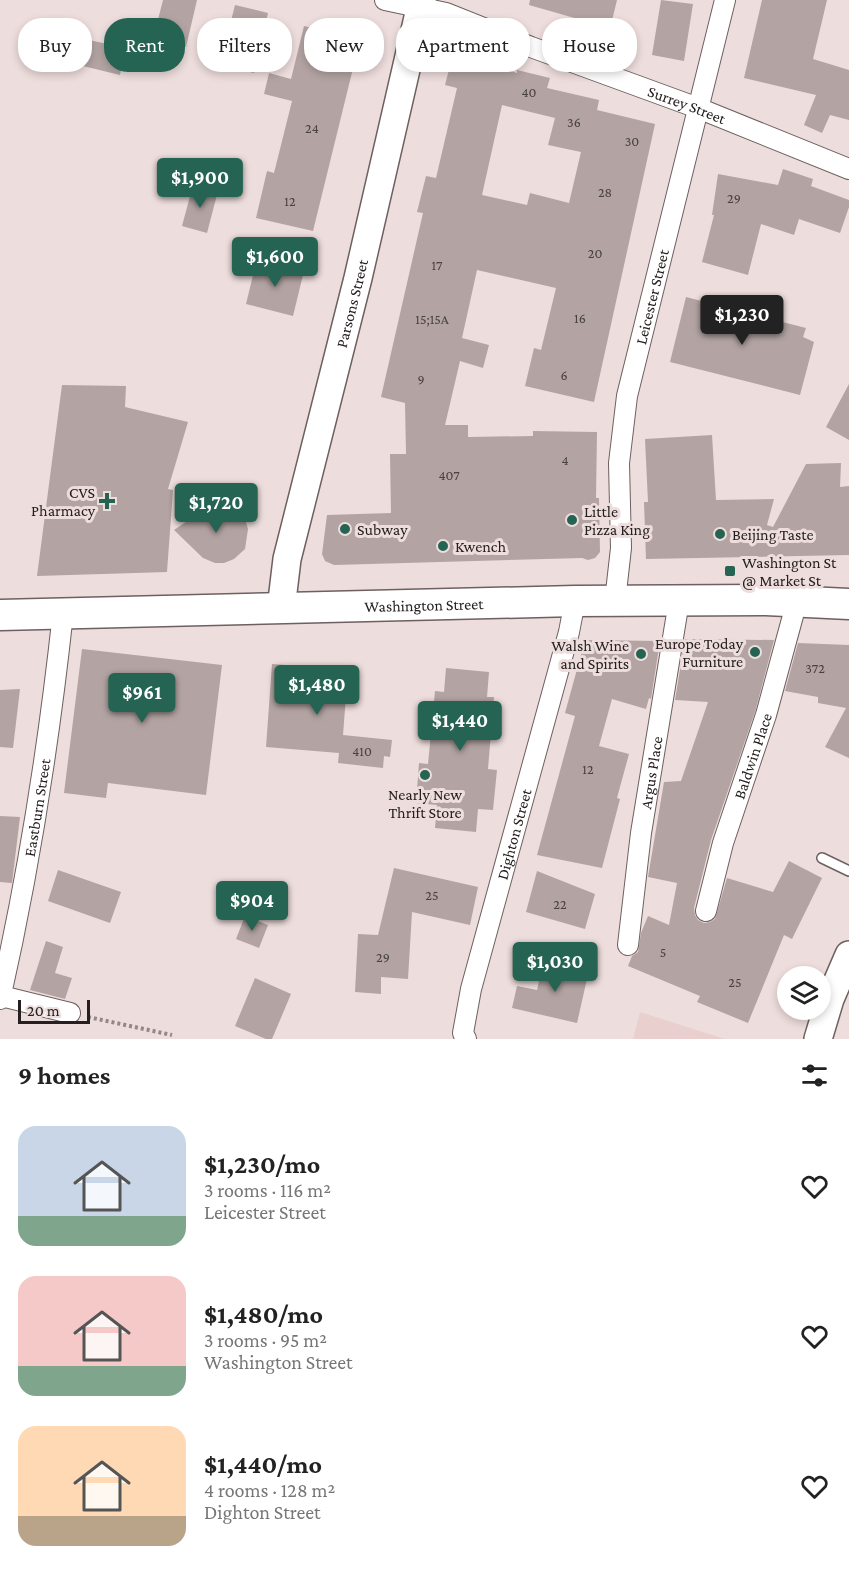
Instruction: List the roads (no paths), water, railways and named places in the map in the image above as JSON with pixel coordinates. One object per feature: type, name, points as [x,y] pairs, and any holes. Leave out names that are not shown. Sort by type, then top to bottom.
[{"type":"main road","name":"Washington Street","points":[[0,615],[575,601],[847,602]]},
{"type":"street","name":"Surrey Street","points":[[385,0],[421,4],[446,13],[531,47],[698,108],[849,169]]},
{"type":"street","name":"Leicester Street","points":[[615,601],[621,548],[619,463],[627,396],[724,0]]},
{"type":"street","name":"Parsons Street","points":[[281,609],[287,559],[358,278],[421,4]]},
{"type":"street","name":"Dighton Street","points":[[461,1037],[471,989],[569,632],[575,601]]},
{"type":"street","name":"Argus Place","points":[[628,945],[641,833],[679,601]]},
{"type":"street","name":"Baldwin Place","points":[[706,911],[723,843],[765,715],[797,601]]},
{"type":"street","name":"Eastburn Street","points":[[0,998],[42,782],[63,613]]},
{"type":"street","points":[[818,1039],[830,999],[849,955]]},
{"type":"street","points":[[0,998],[70,1013]]},
{"type":"lane","points":[[822,858],[849,871]]},
{"type":"place","name":"CVS Pharmacy","points":[[107,501]]},
{"type":"place","name":"Little Pizza King","points":[[572,520]]},
{"type":"place","name":"Subway","points":[[345,529]]},
{"type":"place","name":"Beijing Taste","points":[[720,534]]},
{"type":"place","name":"Kwench","points":[[443,546]]},
{"type":"place","name":"Washington St @ Market St","points":[[730,571]]},
{"type":"place","name":"Europe Today Furniture","points":[[755,652]]},
{"type":"place","name":"Walsh Wine and Spirits","points":[[641,654]]},
{"type":"place","name":"Nearly New Thrift Store","points":[[425,775]]}]
